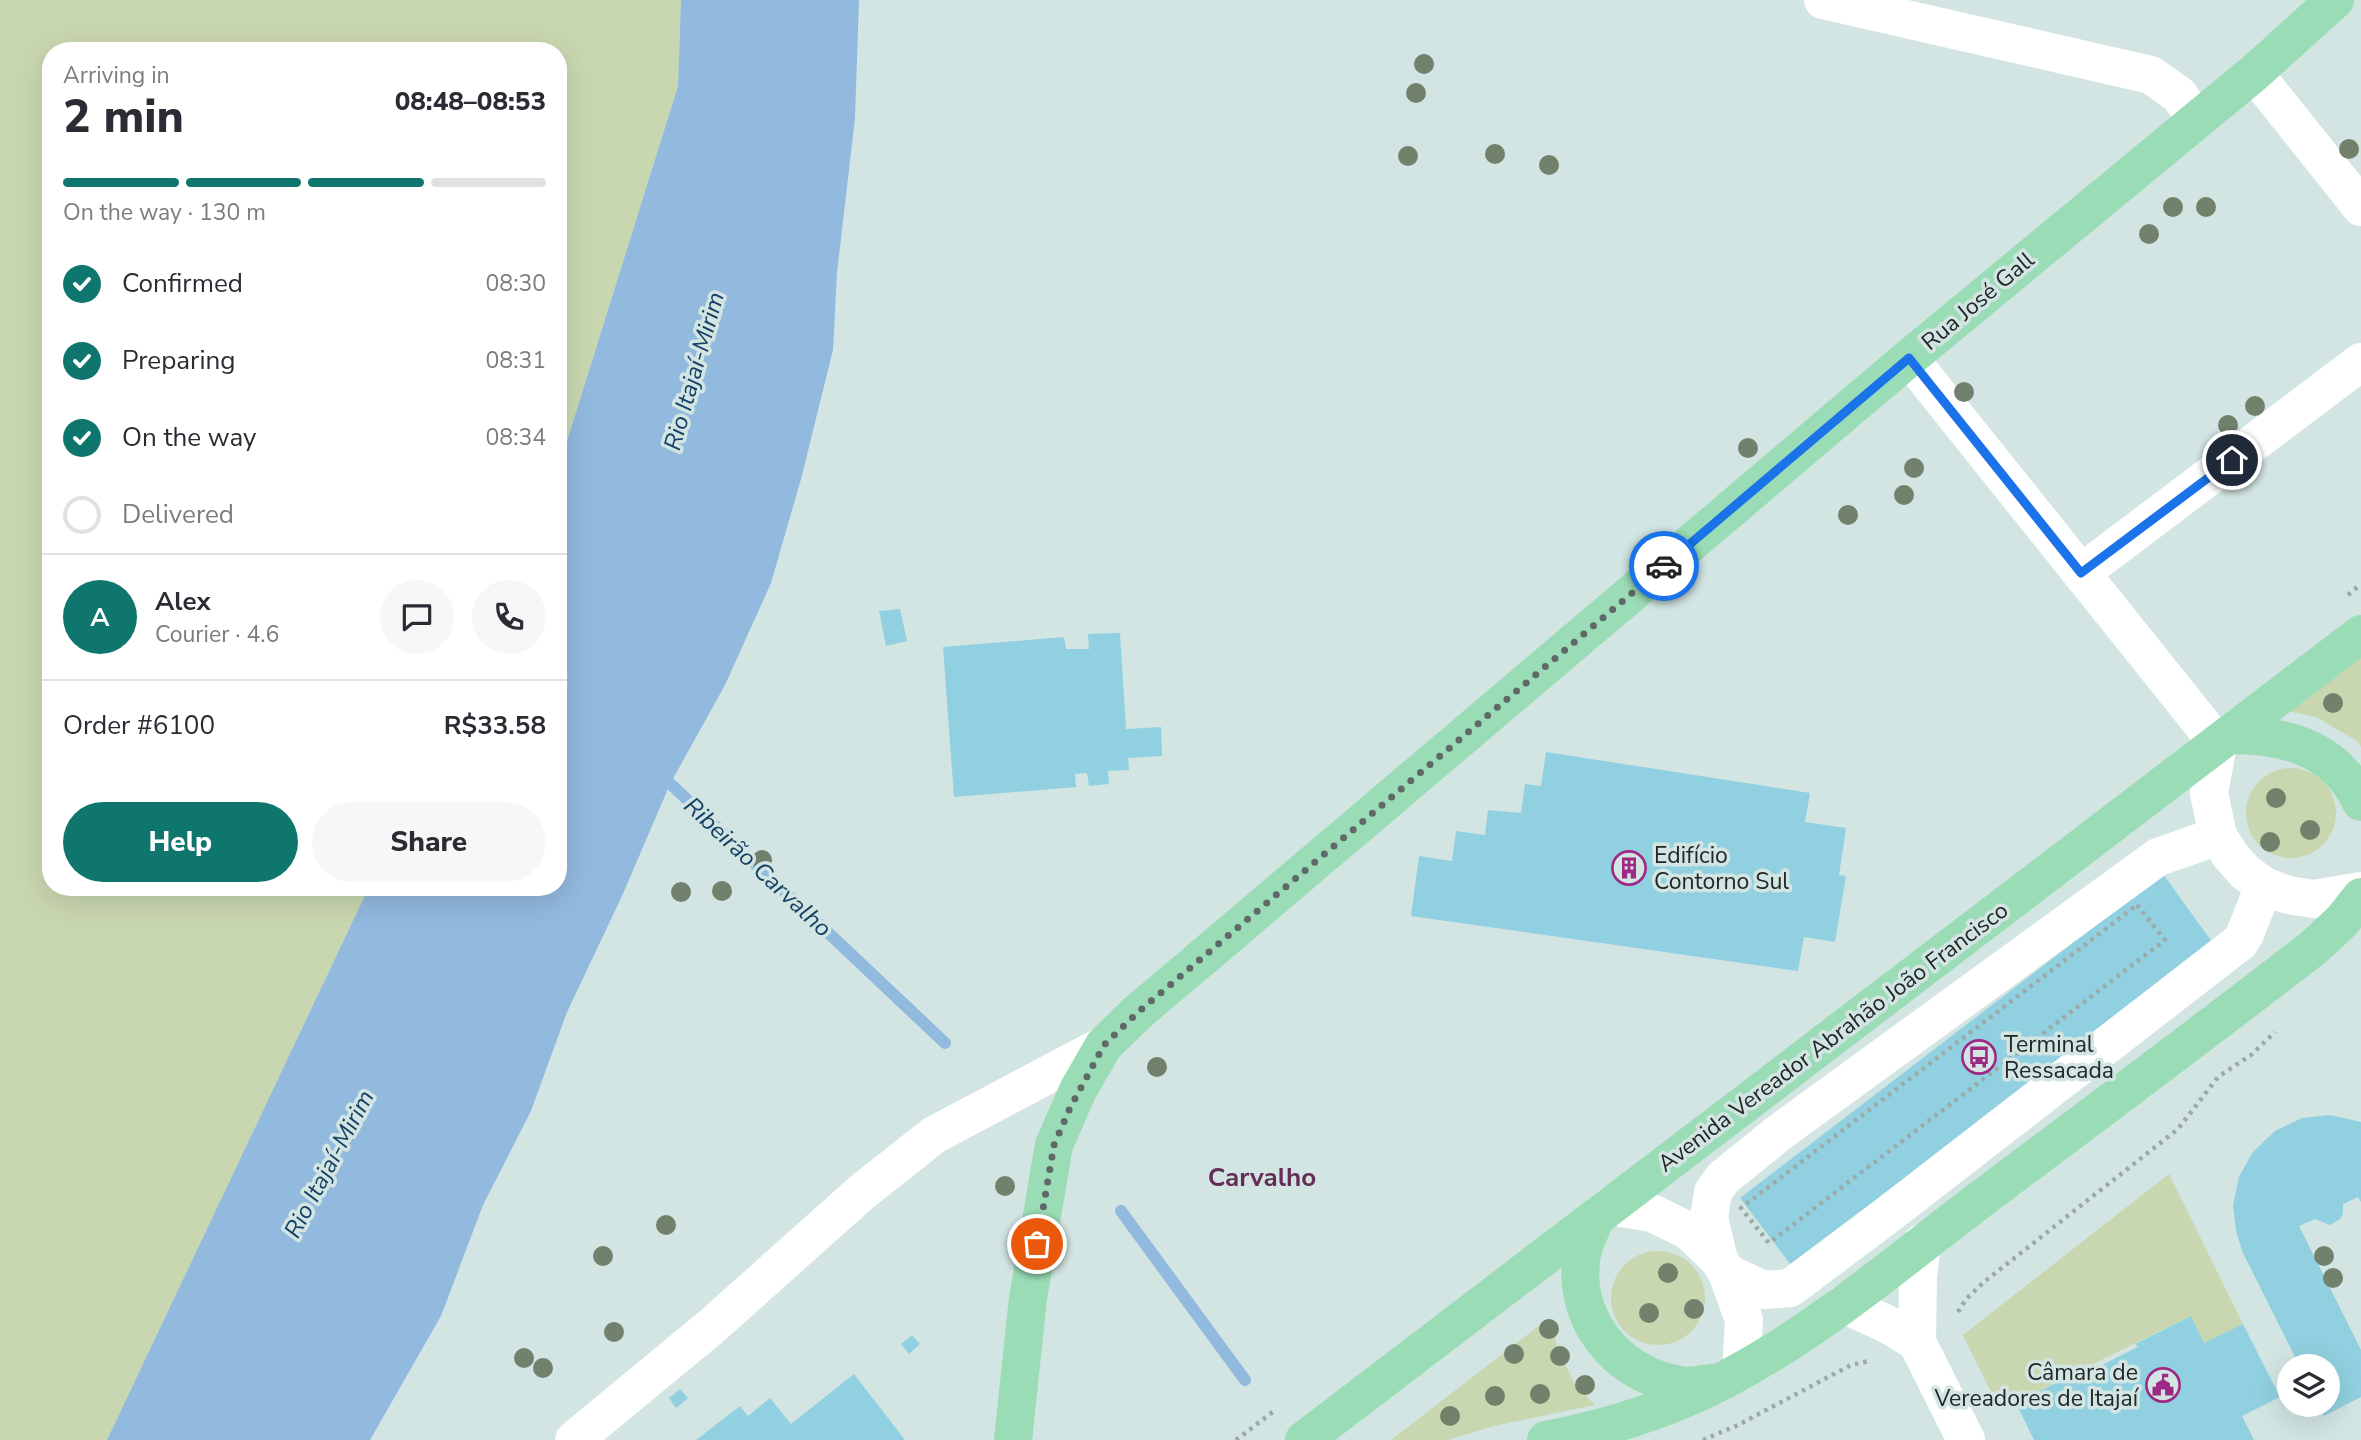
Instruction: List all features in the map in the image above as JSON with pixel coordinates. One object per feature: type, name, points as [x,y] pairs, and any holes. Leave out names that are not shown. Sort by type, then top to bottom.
[{"type":"main road","name":"Rua José Gall","points":[[1013,1440],[1028,1298],[1054,1145],[1078,1090],[1104,1045],[1137,1013],[1909,358],[2254,73],[2335,0]]},
{"type":"main road","name":"Avenida Vereador Abrahão João Francisco","points":[[1304,1440],[2361,634]]},
{"type":"main road","points":[[2225,739],[2268,736],[2284,739],[2313,751],[2338,770],[2361,802]]},
{"type":"main road","points":[[1546,1440],[1590,1432],[1640,1417],[1731,1377],[1843,1304],[2313,948],[2342,921],[2361,897]]},
{"type":"main road","points":[[1603,1212],[1582,1254],[1581,1291],[1592,1326],[1615,1356],[1646,1376],[1683,1386],[1731,1377]]},
{"type":"street","points":[[1823,0],[2151,75],[2179,95],[2197,120]]},
{"type":"street","points":[[2254,73],[2361,207]]},
{"type":"street","points":[[1909,358],[2081,573],[2225,739],[2209,793],[2218,836],[2230,855],[2245,872],[2264,886],[2288,895],[2314,899],[2361,891]]},
{"type":"street","points":[[2081,573],[2361,362]]},
{"type":"street","points":[[1731,1377],[1744,1320],[1723,1266],[1709,1218],[1713,1192],[1723,1178],[1780,1132],[2158,857],[2218,836]]},
{"type":"street","points":[[1603,1212],[1652,1213],[1689,1231],[1723,1266],[1764,1290],[1790,1287],[1890,1213],[2240,942],[2264,886]]},
{"type":"street","points":[[574,1440],[712,1326],[862,1192],[934,1135],[1104,1045]]},
{"type":"street","points":[[1922,1244],[1918,1277],[1917,1342],[1966,1440]]},
{"type":"street","points":[[1843,1304],[1887,1324],[1917,1342]]},
{"type":"path","points":[[2137,905],[2165,940],[1769,1244],[1741,1208],[2137,905]]},
{"type":"path","points":[[1954,1316],[1966,1299],[1984,1282],[2178,1129],[2218,1077],[2251,1055],[2279,1027]]},
{"type":"path","points":[[1703,1440],[1738,1425],[1851,1365],[1874,1361]]},
{"type":"green space","points":[[0,0],[681,0],[678,86],[567,441],[567,42],[42,42],[42,896],[365,896],[107,1440],[0,1440]]},
{"type":"green space","points":[[2361,652],[2361,747],[2357,741],[2316,717],[2284,710]]},
{"type":"green space","points":[[2291,768],[2308,771],[2323,781],[2333,796],[2336,813],[2333,830],[2323,845],[2308,855],[2291,858],[2274,855],[2259,845],[2249,830],[2246,813],[2249,796],[2259,781],[2274,771]]},
{"type":"green space","points":[[2169,1174],[2243,1324],[2204,1343],[2190,1316],[2000,1410],[1963,1335]]},
{"type":"green space","points":[[1658,1251],[1676,1254],[1691,1265],[1702,1280],[1705,1298],[1702,1316],[1691,1331],[1676,1342],[1658,1345],[1640,1342],[1625,1331],[1614,1316],[1611,1298],[1614,1280],[1625,1265],[1640,1254]]},
{"type":"green space","points":[[1549,1318],[1559,1352],[1575,1385],[1595,1405],[1494,1426],[1448,1440],[1391,1440]]},
{"type":"water","name":"Rio Itajaí-Mirim","points":[[681,0],[859,0],[855,118],[837,273],[833,350],[801,479],[771,583],[725,685],[670,784],[622,896],[567,1012],[531,1111],[483,1205],[441,1316],[370,1440],[107,1440],[365,896],[567,896],[567,441],[678,86]]},
{"type":"building","points":[[900,609],[907,641],[886,646],[879,611]]},
{"type":"building","points":[[1120,633],[1126,729],[1161,727],[1162,756],[1128,758],[1129,770],[1108,771],[1109,784],[1089,786],[1087,773],[1075,774],[1076,787],[954,797],[943,647],[1064,637],[1066,649],[1089,649],[1088,634]]},
{"type":"building","name":"Edifício Contorno Sul","points":[[1546,752],[1810,793],[1805,822],[1846,828],[1839,875],[1846,876],[1835,942],[1804,937],[1798,971],[1411,916],[1419,856],[1452,861],[1456,831],[1485,835],[1488,810],[1521,813],[1525,784],[1541,786]]},
{"type":"building","points":[[2163,874],[2215,946],[1794,1269],[1740,1198]]},
{"type":"building","points":[[2330,1115],[2361,1122],[2361,1202],[2358,1197],[2343,1204],[2340,1219],[2330,1225],[2315,1219],[2299,1226],[2361,1350],[2361,1397],[2340,1408],[2340,1354],[2294,1354],[2243,1253],[2236,1231],[2233,1205],[2239,1177],[2252,1153],[2275,1131],[2302,1118]]},
{"type":"building","name":"Câmara de Vereadores de Itajaí","points":[[2191,1316],[2204,1343],[2243,1324],[2277,1391],[2277,1398],[2242,1416],[2254,1440],[2034,1440],[2016,1403],[2082,1370],[2084,1374],[2138,1347],[2135,1344]]},
{"type":"building","points":[[912,1335],[920,1344],[909,1354],[901,1344]]},
{"type":"building","points":[[854,1374],[905,1440],[696,1440],[740,1406],[748,1416],[770,1398],[791,1424]]},
{"type":"building","points":[[680,1389],[688,1398],[676,1408],[669,1398]]},
{"type":"waterway","name":"Ribeirão Carvalho","points":[[660,774],[945,1043]]},
{"type":"waterway","name":"Ribeirão Carvalho","points":[[1121,1211],[1245,1380]]},
{"type":"way so far","points":[[1037,1244],[1054,1145],[1078,1090],[1104,1045],[1137,1013],[1664,566]]},
{"type":"place","name":"Edifício Contorno Sul","points":[[1629,868]]},
{"type":"place","name":"Terminal Ressacada","points":[[1979,1057]]},
{"type":"place","name":"Câmara de Vereadores de Itajaí","points":[[2163,1385]]},
{"type":"district","name":"Carvalho","points":[[1262,1177]]},
{"type":"route","points":[[1664,566],[1909,358],[2081,573],[2232,460]]}]
